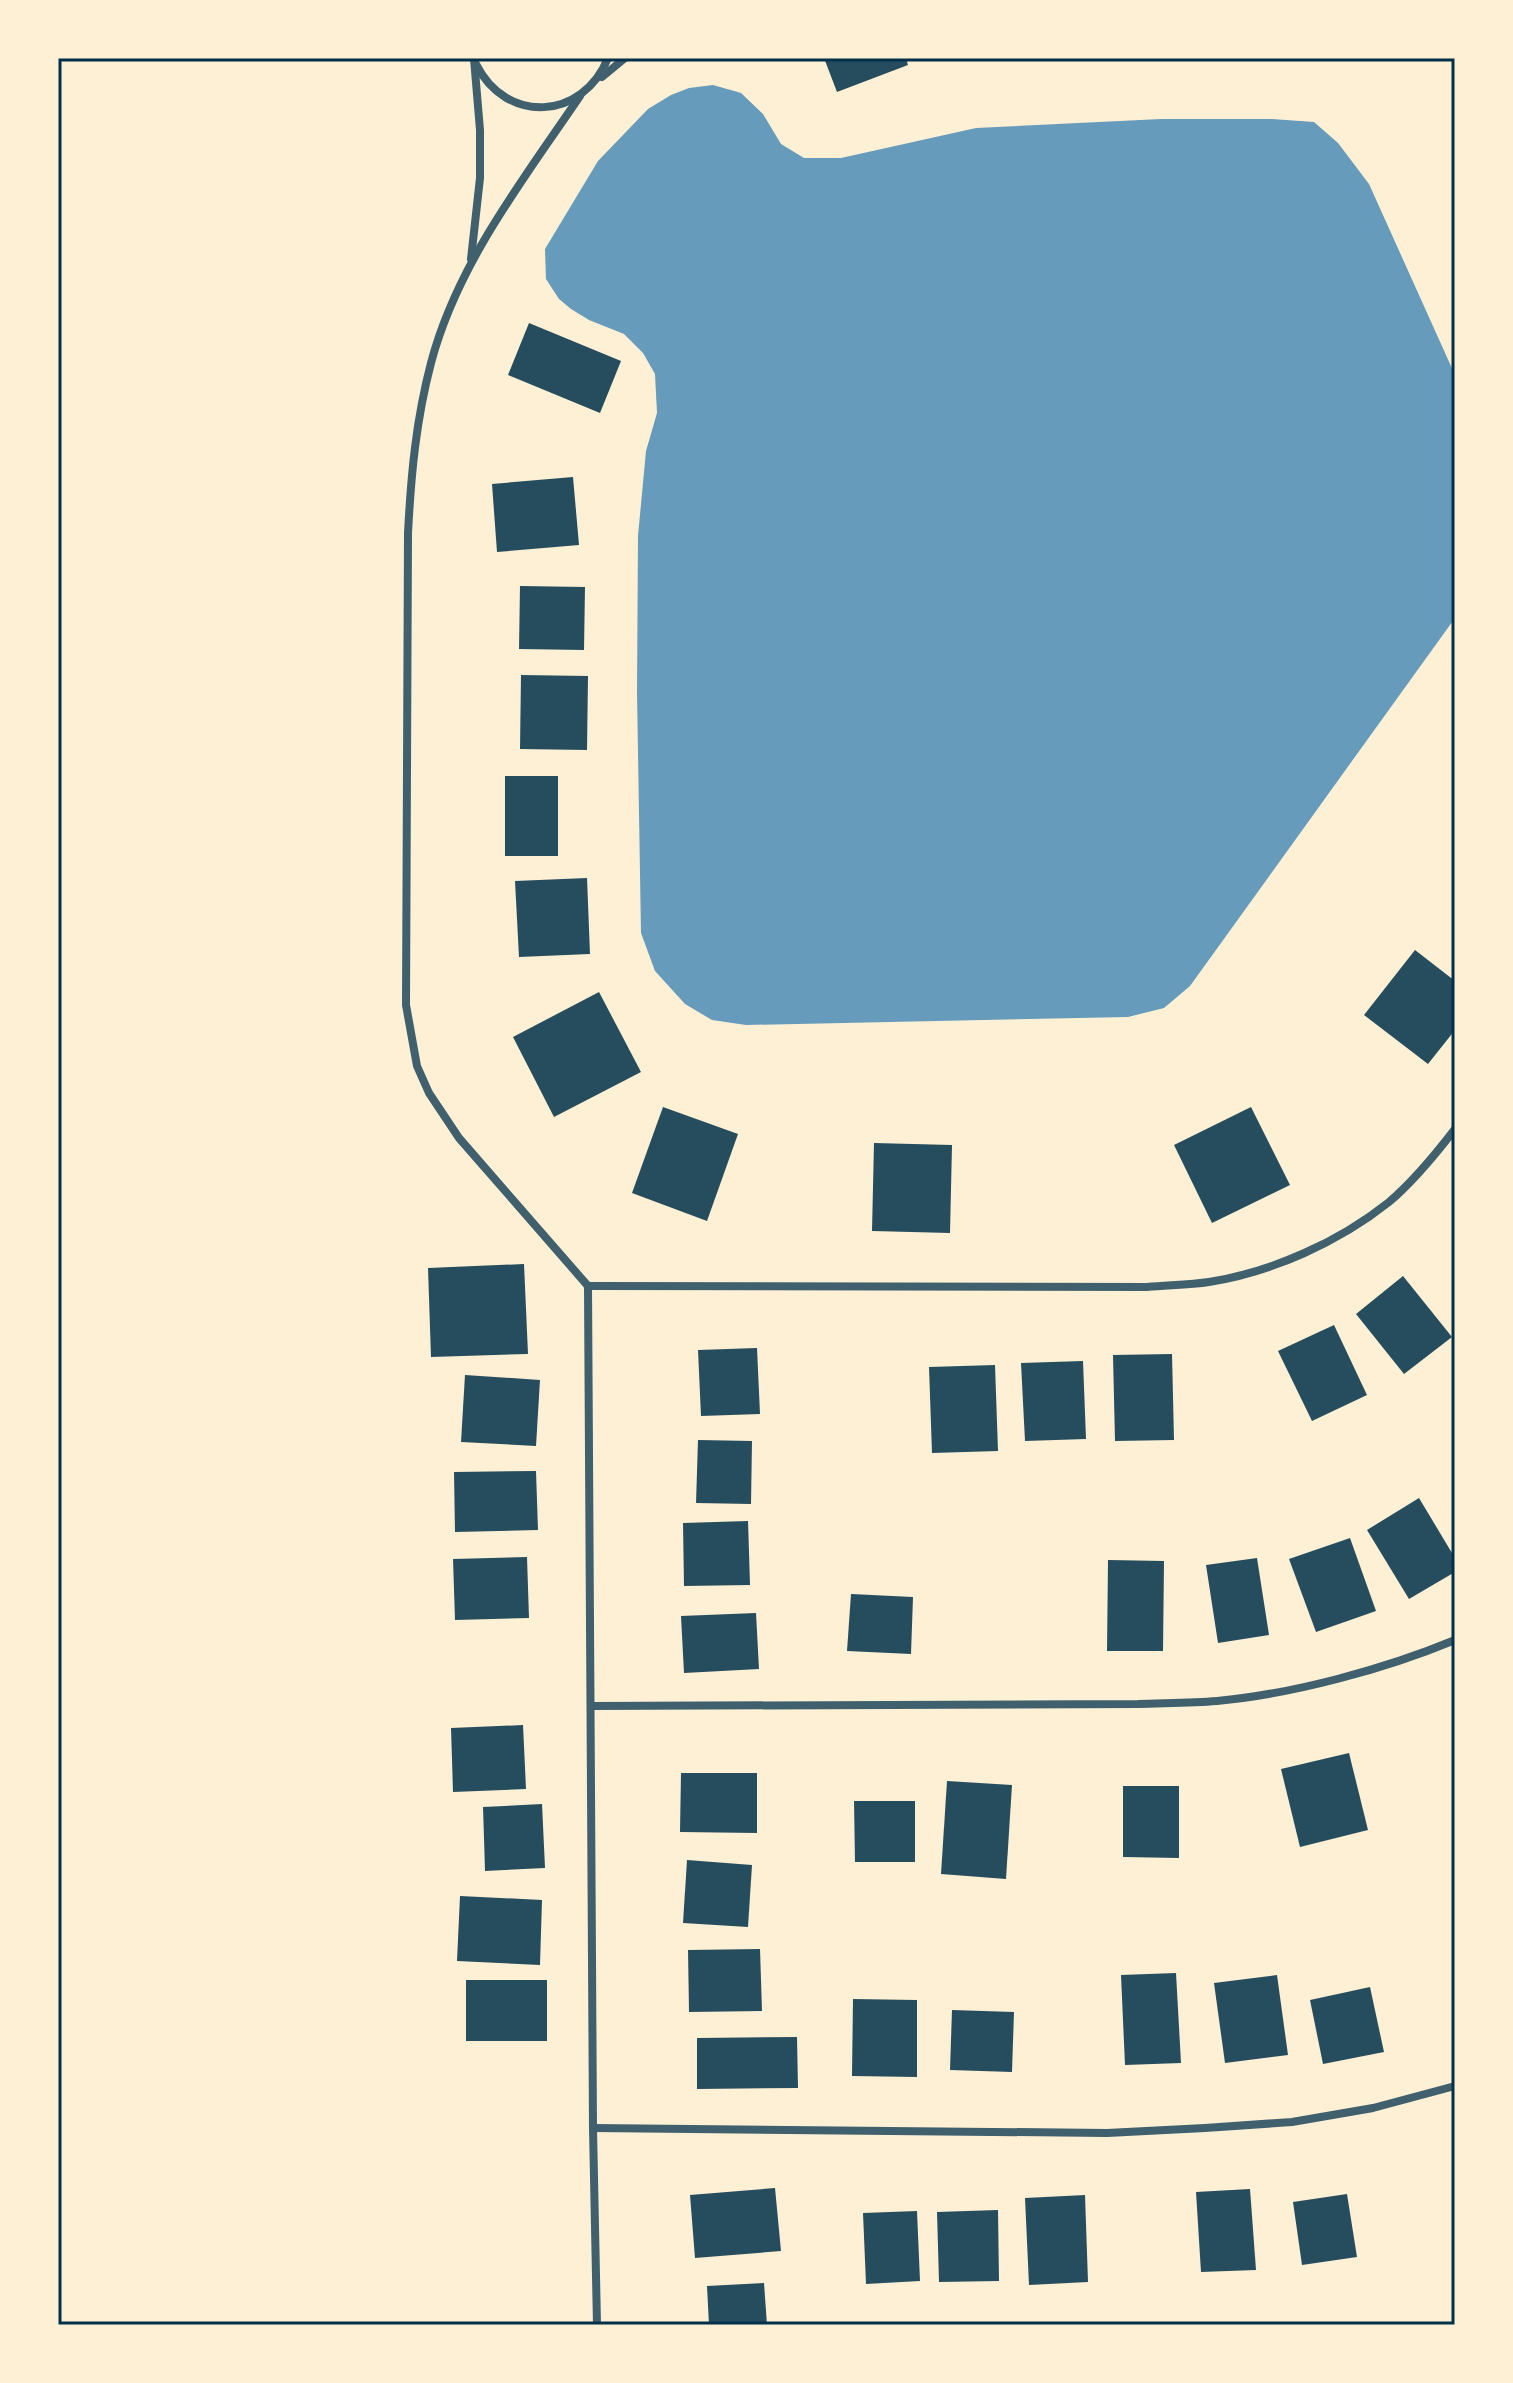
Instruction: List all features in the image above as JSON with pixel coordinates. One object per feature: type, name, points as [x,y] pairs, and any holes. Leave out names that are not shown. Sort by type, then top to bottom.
[{"type":"street","points":[[474,58],[483,78],[499,93],[518,103],[539,108],[560,105],[580,96]]},
{"type":"street","points":[[471,264],[480,178],[474,58]]},
{"type":"street","points":[[592,85],[602,73],[608,58]]},
{"type":"street","points":[[597,2325],[588,1286],[459,1138],[429,1093],[417,1066],[406,1005],[408,533],[411,464],[419,413],[431,360],[448,313],[497,219],[580,96],[625,58]]},
{"type":"street","points":[[588,1286],[1147,1287],[1209,1282],[1280,1263],[1322,1244],[1357,1223],[1388,1203],[1411,1181],[1455,1129]]},
{"type":"street","points":[[592,1706],[1219,1701],[1281,1691],[1363,1671],[1455,1640]]},
{"type":"street","points":[[593,2128],[1107,2133],[1191,2129],[1292,2122],[1373,2108],[1455,2086]]},
{"type":"water","points":[[713,85],[741,93],[763,114],[781,144],[804,158],[841,158],[976,128],[1161,119],[1272,119],[1314,122],[1338,143],[1369,184],[1455,375],[1455,618],[1190,986],[1164,1008],[1128,1017],[746,1025],[712,1020],[685,1004],[655,971],[641,933],[637,692],[638,536],[646,451],[657,413],[655,374],[643,353],[624,334],[589,320],[559,299],[546,279],[545,249],[598,161],[648,109],[689,88]]},
{"type":"building","points":[[824,58],[906,58],[908,65],[837,92]]},
{"type":"building","points":[[529,323],[621,361],[600,413],[508,375]]},
{"type":"building","points":[[573,477],[579,545],[497,552],[492,484]]},
{"type":"building","points":[[520,586],[585,587],[584,650],[519,649]]},
{"type":"building","points":[[521,675],[588,676],[587,750],[520,749]]},
{"type":"building","points":[[505,776],[558,776],[558,856],[505,856]]},
{"type":"building","points":[[587,878],[590,954],[519,957],[515,881]]},
{"type":"building","points":[[1415,950],[1455,981],[1455,1030],[1428,1064],[1364,1015]]},
{"type":"building","points":[[599,992],[641,1072],[554,1117],[513,1037]]},
{"type":"building","points":[[663,1107],[738,1134],[707,1221],[632,1193]]},
{"type":"building","points":[[1251,1107],[1290,1185],[1212,1223],[1174,1145]]},
{"type":"building","points":[[874,1143],[952,1145],[950,1233],[872,1231]]},
{"type":"building","points":[[524,1264],[528,1354],[431,1357],[428,1268]]},
{"type":"building","points":[[1403,1276],[1452,1337],[1404,1374],[1356,1314]]},
{"type":"building","points":[[1334,1325],[1367,1395],[1312,1421],[1278,1351]]},
{"type":"building","points":[[757,1348],[760,1414],[701,1416],[698,1350]]},
{"type":"building","points":[[1172,1354],[1174,1440],[1115,1441],[1113,1355]]},
{"type":"building","points":[[1083,1361],[1086,1439],[1025,1441],[1021,1363]]},
{"type":"building","points":[[995,1365],[998,1451],[932,1453],[929,1367]]},
{"type":"building","points":[[465,1375],[540,1380],[536,1446],[461,1442]]},
{"type":"building","points":[[698,1440],[752,1441],[751,1504],[696,1503]]},
{"type":"building","points":[[536,1471],[538,1530],[455,1532],[454,1472]]},
{"type":"building","points":[[1419,1498],[1455,1558],[1455,1572],[1409,1599],[1367,1530]]},
{"type":"building","points":[[748,1521],[750,1585],[684,1586],[683,1523]]},
{"type":"building","points":[[1350,1538],[1376,1611],[1316,1632],[1289,1559]]},
{"type":"building","points":[[527,1557],[529,1618],[455,1620],[453,1559]]},
{"type":"building","points":[[1257,1558],[1269,1635],[1218,1643],[1206,1565]]},
{"type":"building","points":[[1108,1560],[1164,1561],[1163,1651],[1107,1651]]},
{"type":"building","points":[[851,1594],[913,1597],[911,1654],[847,1651]]},
{"type":"building","points":[[756,1613],[759,1669],[684,1673],[681,1616]]},
{"type":"building","points":[[523,1725],[526,1789],[453,1792],[451,1728]]},
{"type":"building","points":[[1349,1753],[1368,1830],[1300,1847],[1281,1769]]},
{"type":"building","points":[[681,1773],[757,1773],[757,1833],[680,1832]]},
{"type":"building","points":[[947,1781],[1012,1785],[1006,1879],[941,1874]]},
{"type":"building","points":[[1123,1786],[1179,1786],[1179,1858],[1123,1857]]},
{"type":"building","points":[[854,1801],[915,1801],[915,1862],[855,1862]]},
{"type":"building","points":[[542,1804],[545,1868],[485,1871],[483,1807]]},
{"type":"building","points":[[687,1860],[752,1865],[748,1927],[683,1923]]},
{"type":"building","points":[[460,1896],[542,1900],[540,1965],[457,1961]]},
{"type":"building","points":[[760,1949],[762,2011],[689,2012],[688,1950]]},
{"type":"building","points":[[1176,1973],[1181,2063],[1125,2065],[1121,1975]]},
{"type":"building","points":[[1277,1975],[1288,2055],[1225,2063],[1214,1983]]},
{"type":"building","points":[[466,1980],[547,1980],[547,2041],[466,2041]]},
{"type":"building","points":[[1370,1987],[1384,2052],[1323,2064],[1310,2000]]},
{"type":"building","points":[[853,1999],[917,2000],[917,2077],[852,2076]]},
{"type":"building","points":[[952,2010],[1014,2012],[1012,2072],[950,2070]]},
{"type":"building","points":[[797,2037],[798,2088],[697,2089],[697,2038]]},
{"type":"building","points":[[775,2188],[781,2251],[695,2258],[690,2195]]},
{"type":"building","points":[[1250,2189],[1256,2270],[1201,2272],[1196,2192]]},
{"type":"building","points":[[1347,2194],[1357,2257],[1302,2265],[1293,2202]]},
{"type":"building","points":[[1085,2195],[1088,2282],[1029,2285],[1025,2198]]},
{"type":"building","points":[[998,2210],[999,2281],[939,2282],[937,2212]]},
{"type":"building","points":[[917,2211],[920,2281],[866,2284],[863,2213]]},
{"type":"building","points":[[764,2283],[767,2325],[709,2325],[707,2286]]}]
